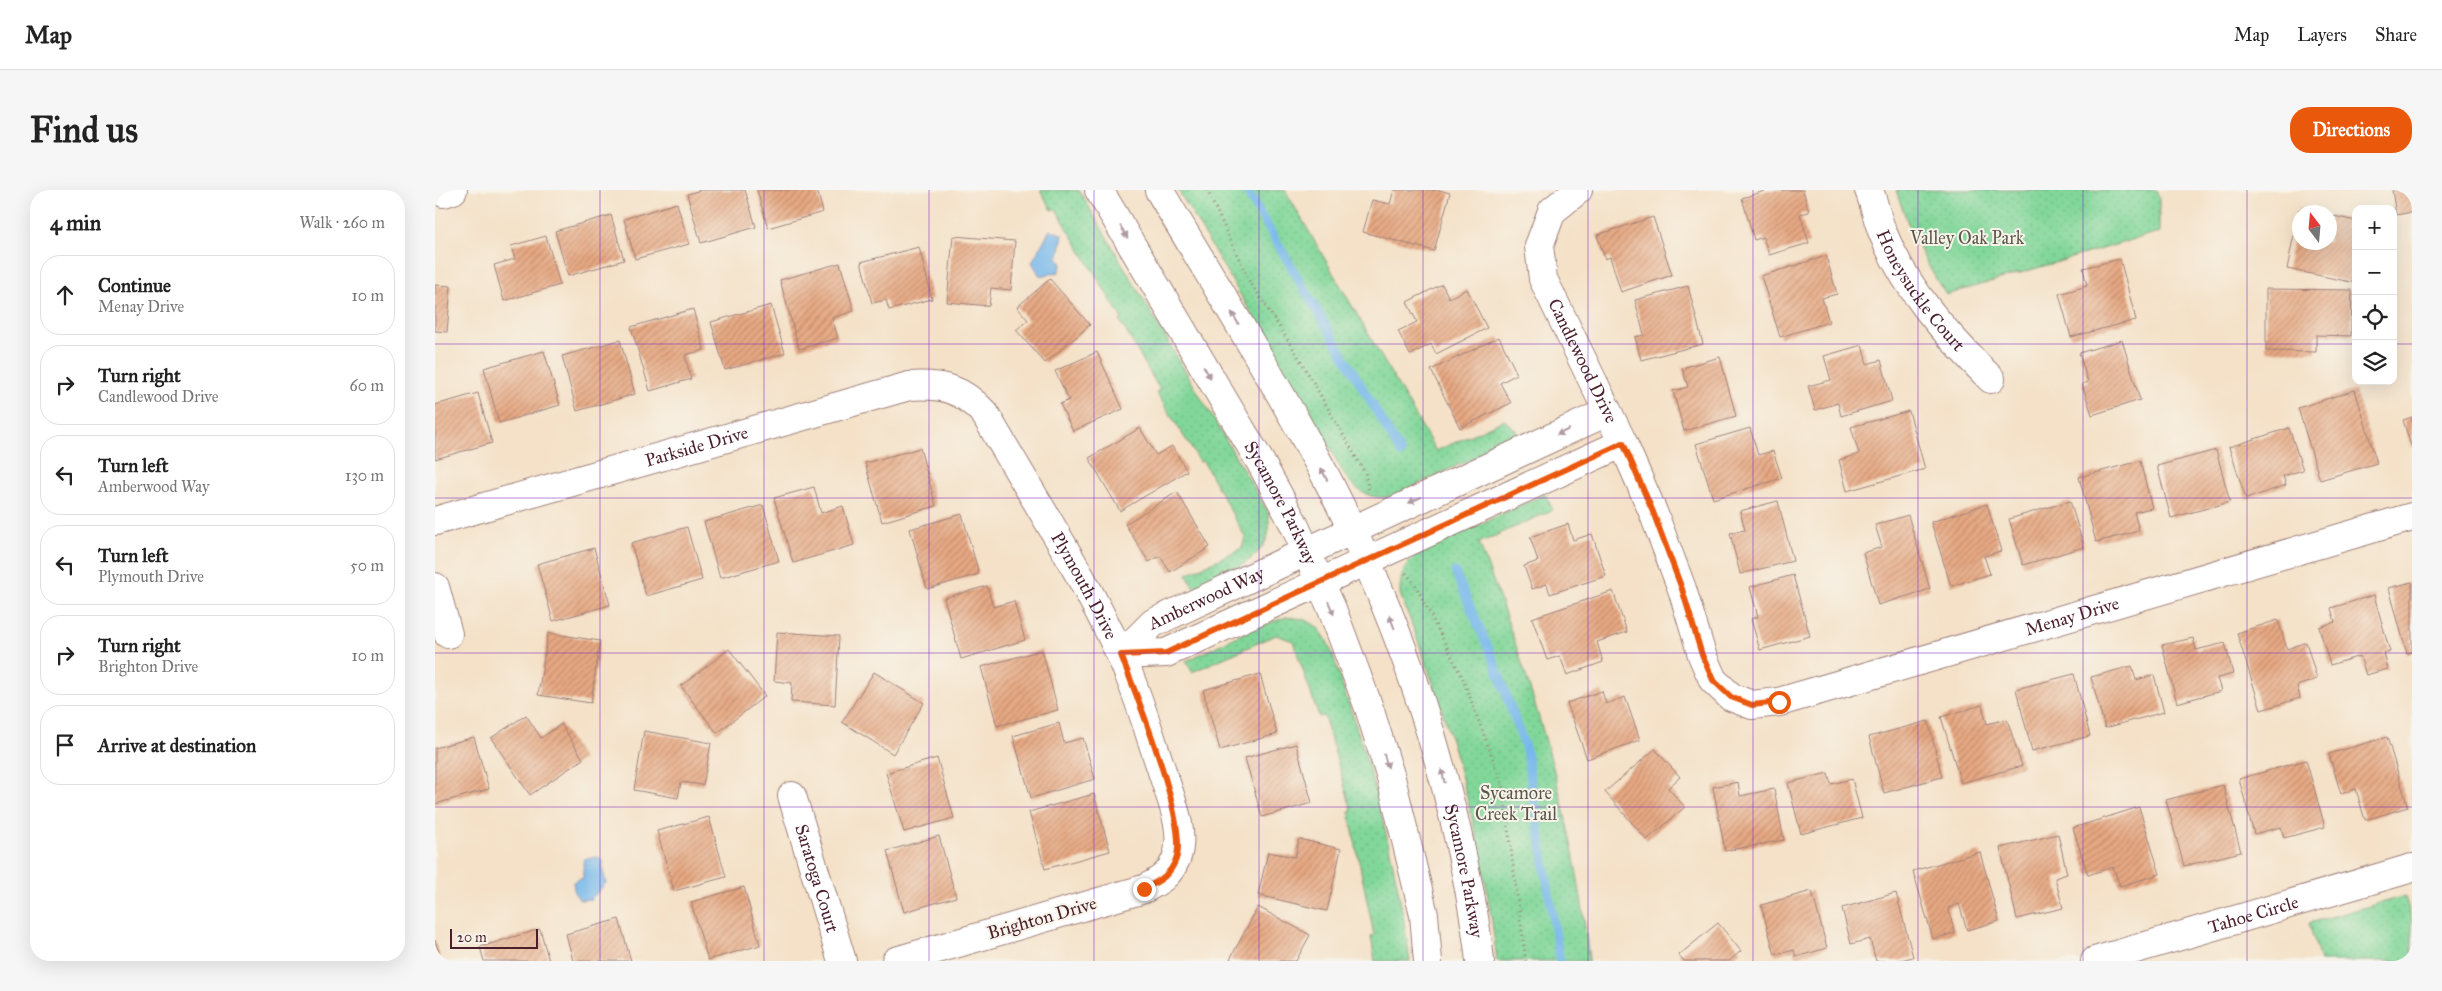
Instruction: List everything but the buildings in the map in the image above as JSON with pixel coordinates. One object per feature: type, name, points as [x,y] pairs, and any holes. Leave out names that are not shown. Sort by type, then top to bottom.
[{"type":"street","name":"Sycamore Parkway","points":[[1099,190],[1261,463],[1307,551],[1321,583],[1369,708],[1391,778],[1424,915],[1428,961]]},
{"type":"street","name":"Sycamore Parkway","points":[[1159,190],[1305,438],[1367,562],[1413,676],[1441,769],[1464,861],[1479,961]]},
{"type":"street","name":"Candlewood Drive","points":[[1578,190],[1552,211],[1539,246],[1543,279],[1623,443],[1653,512],[1682,589],[1702,655],[1713,680],[1731,697]]},
{"type":"street","name":"Honeysuckle Court","points":[[1869,190],[1882,231],[1909,284],[1949,337],[1991,379]]},
{"type":"street","name":"Parkside Drive","points":[[435,521],[909,386],[935,384],[960,393]]},
{"type":"street","name":"Plymouth Drive","points":[[960,393],[985,414],[1100,613],[1121,655],[1174,809],[1179,837],[1176,858]]},
{"type":"street","name":"Amberwood Way","points":[[1121,655],[1153,623],[1607,412]]},
{"type":"street","name":"Amberwood Way","points":[[1121,655],[1166,653],[1623,443]]},
{"type":"street","name":"Menay Drive","points":[[1731,697],[1752,705],[1779,702],[2412,518]]},
{"type":"street","points":[[435,587],[448,634]]},
{"type":"street","name":"Saratoga Court","points":[[793,796],[842,961]]},
{"type":"street","name":"Brighton Drive","points":[[896,961],[1144,889],[1166,878],[1176,858]]},
{"type":"street","name":"Tahoe Circle","points":[[2095,961],[2412,868]]},
{"type":"green space","points":[[1040,190],[1079,190],[1267,510],[1269,526],[1266,540],[1259,551],[1235,569],[1194,588],[1187,574],[1242,548],[1245,537],[1203,461],[1200,462],[1156,392],[1160,390],[1120,321],[1122,319],[1056,209],[1052,210]]},
{"type":"green space","points":[[1178,190],[1285,190],[1436,451],[1504,420],[1515,429],[1519,437],[1390,497],[1377,497],[1366,494],[1357,488],[1342,471],[1326,439]]},
{"type":"green space","name":"Valley Oak Park","points":[[1896,190],[2156,190],[2159,198],[2159,232],[1946,295],[1917,244]]},
{"type":"green space","name":"Sycamore Creek Trail","points":[[1545,494],[1553,510],[1479,543],[1516,645],[1548,748],[1573,854],[1589,961],[1497,961],[1483,867],[1473,820],[1448,728],[1400,594],[1400,587],[1404,571],[1409,562],[1418,553]]},
{"type":"green space","points":[[1286,617],[1303,619],[1315,625],[1323,634],[1333,656],[1365,754],[1383,822],[1405,926],[1410,961],[1375,961],[1371,936],[1374,935],[1349,812],[1352,811],[1324,716],[1319,717],[1293,641],[1276,635],[1192,672],[1186,661],[1248,631]]},
{"type":"green space","points":[[2405,896],[2412,921],[2412,961],[2320,961],[2309,923]]},
{"type":"water","points":[[1050,230],[1063,235],[1058,259],[1062,263],[1059,272],[1040,276],[1032,262]]},
{"type":"water","points":[[597,857],[603,861],[606,883],[591,899],[580,900],[575,894],[573,882],[583,878],[584,859]]},
{"type":"waterway","points":[[1246,190],[1401,453]]},
{"type":"waterway","points":[[1455,572],[1494,661],[1526,750],[1560,961]]},
{"type":"route","points":[[1144,889],[1166,878],[1176,858],[1179,837],[1174,809],[1121,655],[1166,653],[1623,443],[1653,512],[1682,589],[1702,655],[1713,680],[1731,697],[1752,705],[1779,702]]}]
